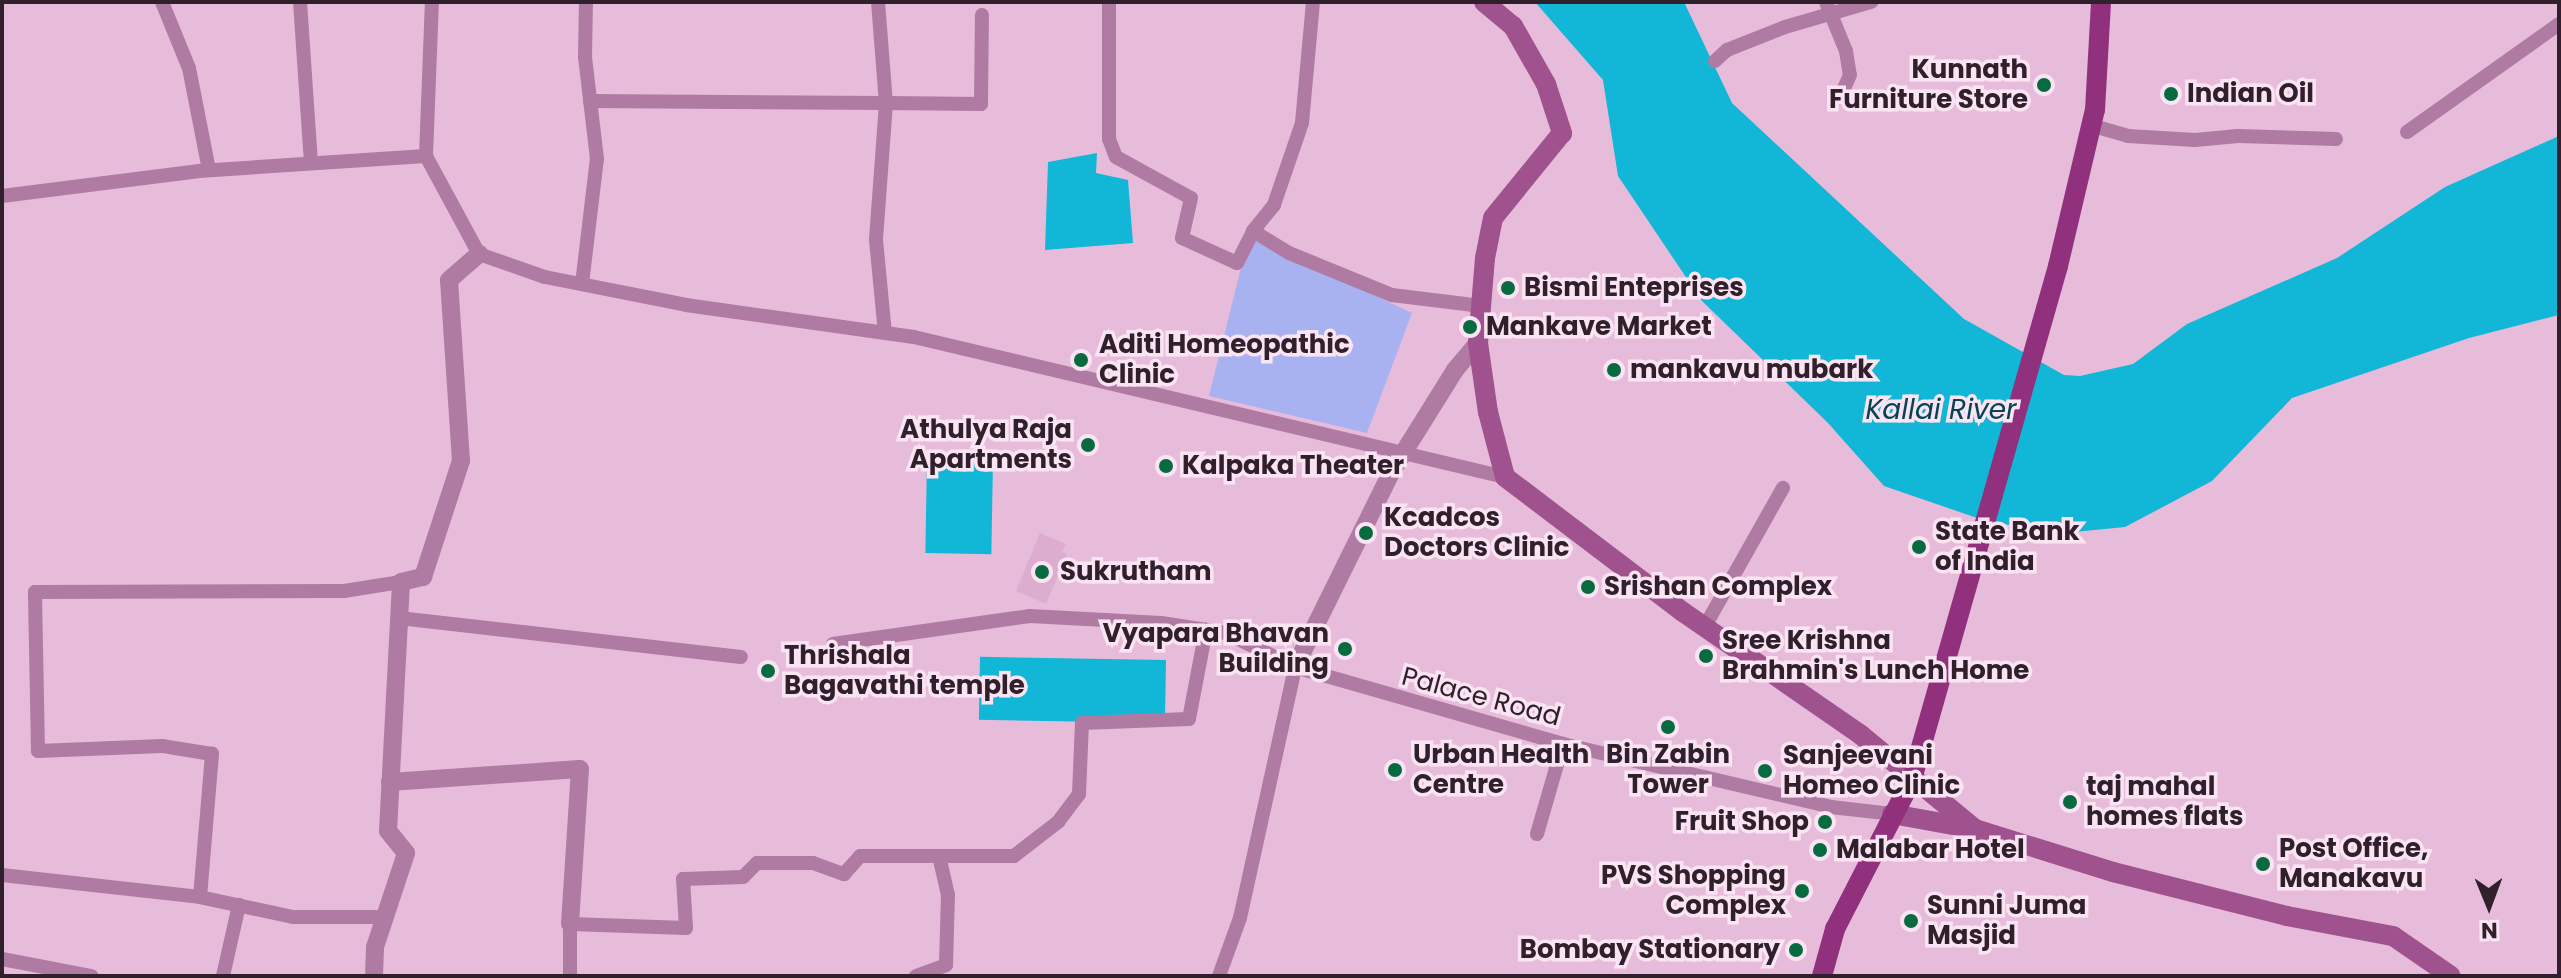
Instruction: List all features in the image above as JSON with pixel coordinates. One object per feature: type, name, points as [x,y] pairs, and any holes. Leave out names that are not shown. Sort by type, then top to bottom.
[{"type":"main road","points":[[1484,2],[1513,26],[1546,84],[1562,133],[1493,218],[1478,343],[1488,412],[1505,477],[1704,628],[1861,735],[1975,829]]},
{"type":"main road","points":[[1822,976],[1835,929],[1912,779],[1944,651],[2042,324],[2090,125],[2101,2]]},
{"type":"main road","points":[[1892,814],[1975,829],[2113,872],[2393,936],[2451,976]]},
{"type":"street","points":[[162,2],[189,68],[209,170]]},
{"type":"street","points":[[300,2],[311,163]]},
{"type":"street","points":[[432,2],[426,156],[479,254],[582,284],[885,333],[1407,450],[1505,477]]},
{"type":"street","points":[[582,284],[597,159],[590,101],[586,2]]},
{"type":"street","points":[[878,2],[886,103],[876,240],[885,333]]},
{"type":"street","points":[[1109,2],[1109,139],[1116,157],[1191,198],[1182,238],[1237,263],[1253,231],[1274,205],[1302,123],[1313,2]]},
{"type":"street","points":[[1715,61],[1727,50],[1829,8],[1871,2]]},
{"type":"street","points":[[1829,8],[1850,75],[1841,95]]},
{"type":"street","points":[[590,101],[981,104],[982,15]]},
{"type":"street","points":[[2407,132],[2559,24]]},
{"type":"street","points":[[2090,125],[2128,136],[2195,140],[2238,136],[2336,139]]},
{"type":"street","points":[[2,196],[209,170],[426,156]]},
{"type":"street","points":[[1253,231],[1289,253],[1392,295],[1481,306]]},
{"type":"street","points":[[200,897],[212,754],[162,746],[38,751],[35,592],[344,591],[423,577],[461,461],[449,280],[479,254]]},
{"type":"street","points":[[1219,976],[1240,918],[1295,667],[1407,450],[1455,370],[1478,343]]},
{"type":"street","points":[[1704,628],[1783,488]]},
{"type":"street","points":[[374,976],[375,947],[406,853],[388,831],[401,582]]},
{"type":"street","name":"Palace Road","points":[[833,644],[1030,616],[1226,633],[1295,667],[1563,744],[1709,774],[1831,807],[1892,814]]},
{"type":"street","points":[[399,618],[741,657]]},
{"type":"street","points":[[570,924],[686,928],[683,879],[743,877],[757,863],[813,863],[844,874],[860,856],[940,859],[1014,856],[1058,822],[1079,794],[1082,723],[1189,719],[1206,630]]},
{"type":"street","points":[[1537,834],[1563,744]]},
{"type":"street","points":[[390,782],[580,769],[570,924],[570,976]]},
{"type":"street","points":[[916,976],[946,965],[948,895],[940,859]]},
{"type":"street","points":[[2,875],[200,897],[293,917],[384,917]]},
{"type":"street","points":[[223,976],[239,905]]},
{"type":"street","points":[[2,959],[91,976]]},
{"type":"shaded area","points":[[1249,236],[1412,313],[1367,433],[1209,396]]},
{"type":"shaded area","name":"Sukrutham","points":[[1040,533],[1066,544],[1062,552],[1067,554],[1046,604],[1016,591]]},
{"type":"water","name":"Kallai River","points":[[1535,2],[1684,2],[1732,103],[1964,319],[2064,375],[2080,376],[2133,364],[2187,324],[2337,258],[2445,187],[2559,136],[2559,315],[2469,338],[2292,398],[2212,481],[2125,527],[2054,534],[1980,519],[1884,486],[1828,423],[1702,301],[1618,176],[1603,80]]},
{"type":"water","points":[[1097,153],[1096,173],[1128,180],[1133,243],[1045,250],[1048,162]]},
{"type":"water","points":[[927,458],[993,459],[991,554],[925,553]]},
{"type":"water","points":[[980,657],[1166,660],[1165,723],[979,720]]},
{"type":"place","name":"Kunnath Furniture Store","points":[[2044,85]]},
{"type":"place","name":"Indian Oil","points":[[2171,94]]},
{"type":"place","name":"Bismi Enteprises","points":[[1508,288]]},
{"type":"place","name":"Mankave Market","points":[[1470,327]]},
{"type":"place","name":"Aditi Homeopathic Clinic","points":[[1081,360]]},
{"type":"place","name":"mankavu mubark","points":[[1614,370]]},
{"type":"place","name":"Athulya Raja Apartments","points":[[1088,445]]},
{"type":"place","name":"Kalpaka Theater","points":[[1166,466]]},
{"type":"place","name":"Kcadcos Doctors Clinic","points":[[1366,533]]},
{"type":"place","name":"State Bank of India","points":[[1919,547]]},
{"type":"place","name":"Sukrutham","points":[[1042,572]]},
{"type":"place","name":"Srishan Complex","points":[[1588,587]]},
{"type":"place","name":"Vyapara Bhavan Building","points":[[1345,649]]},
{"type":"place","name":"Sree Krishna Brahmin's Lunch Home","points":[[1706,656]]},
{"type":"place","name":"Thrishala Bagavathi temple","points":[[768,671]]},
{"type":"place","name":"Bin Zabin Tower","points":[[1668,727]]},
{"type":"place","name":"Urban Health Centre","points":[[1395,770]]},
{"type":"place","name":"Sanjeevani Homeo Clinic","points":[[1765,771]]},
{"type":"place","name":"taj mahal homes flats","points":[[2070,802]]},
{"type":"place","name":"Fruit Shop","points":[[1825,822]]},
{"type":"place","name":"Malabar Hotel","points":[[1820,850]]},
{"type":"place","name":"Post Office, Manakavu","points":[[2263,864]]},
{"type":"place","name":"PVS Shopping Complex","points":[[1802,891]]},
{"type":"place","name":"Sunni Juma Masjid","points":[[1911,921]]},
{"type":"place","name":"Bombay Stationary","points":[[1796,950]]}]
